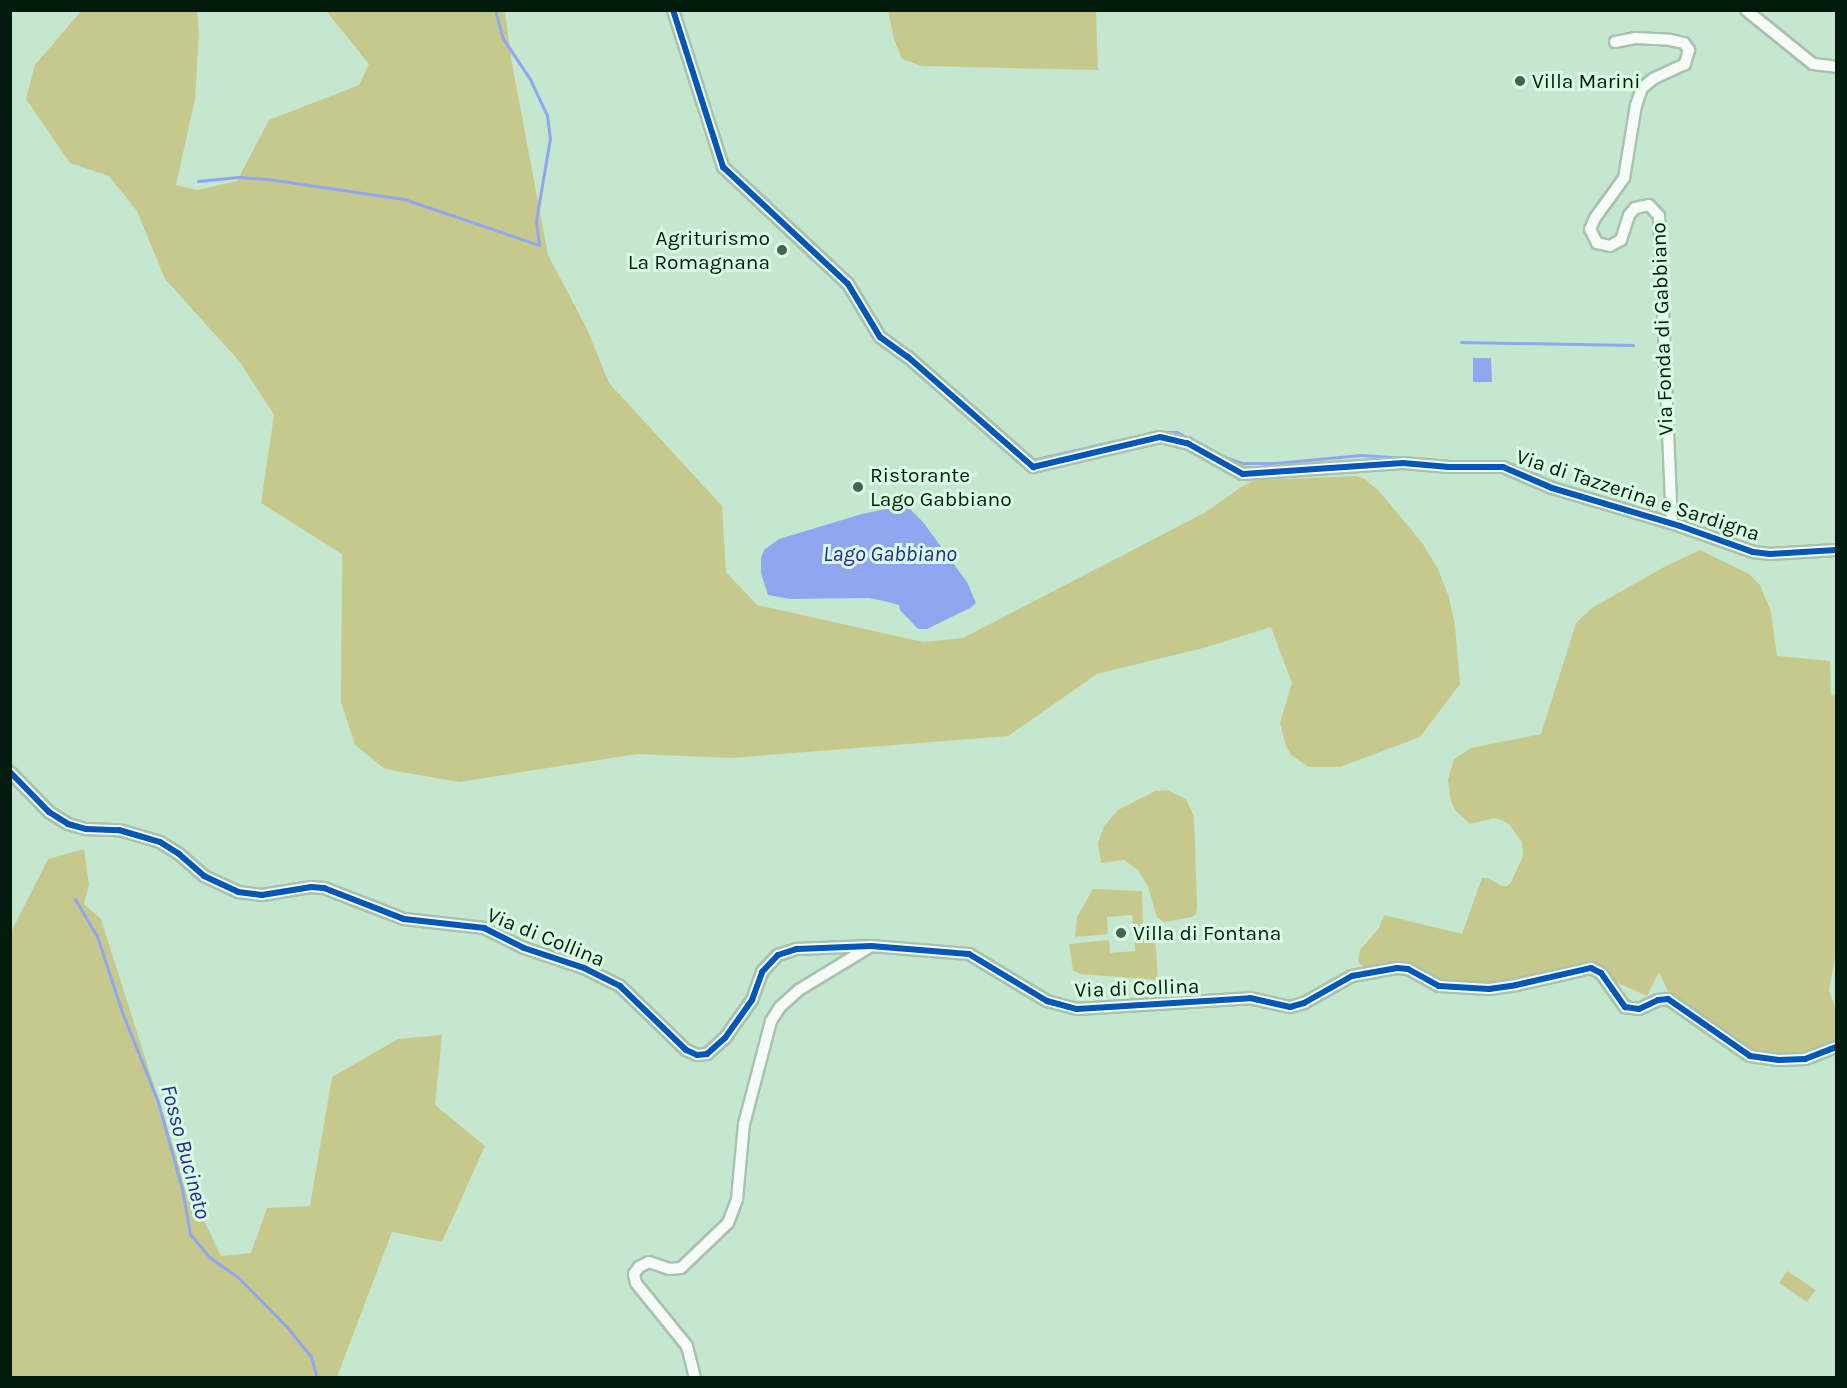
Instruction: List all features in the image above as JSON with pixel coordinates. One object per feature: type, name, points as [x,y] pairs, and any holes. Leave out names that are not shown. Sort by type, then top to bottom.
[{"type":"street","name":"Via di Tazzerina e Sardigna","points":[[673,10],[723,167],[848,284],[880,337],[908,357],[1032,466],[1160,437],[1187,443],[1243,474],[1403,463],[1503,467],[1563,492],[1671,524],[1753,552],[1770,554],[1836,550]]},
{"type":"street","points":[[1746,10],[1811,63],[1823,68],[1836,68]]},
{"type":"street","name":"Via Fonda di Gabbiano","points":[[1615,42],[1635,38],[1670,40],[1684,43],[1689,50],[1685,64],[1653,79],[1642,88],[1637,99],[1622,184],[1595,218],[1590,229],[1597,243],[1610,246],[1621,240],[1629,215],[1635,208],[1645,205],[1653,207],[1659,216],[1671,524]]},
{"type":"street","name":"Via di Collina","points":[[10,772],[49,812],[68,824],[80,828],[119,830],[160,842],[179,854],[204,876],[245,893],[269,894],[319,887],[404,919],[484,928],[524,948],[584,968],[620,986],[686,1050],[697,1055],[707,1054],[725,1038],[746,1012],[762,972],[778,955],[797,949],[871,946],[969,954],[1047,1001],[1077,1009],[1250,998],[1290,1007],[1304,1003],[1352,976],[1397,968],[1408,969],[1439,986],[1489,989],[1592,968],[1601,973],[1626,1007],[1639,1009],[1661,999],[1672,1001],[1750,1056],[1779,1060],[1805,1059],[1836,1047]]},
{"type":"street","points":[[695,1377],[687,1346],[636,1283],[634,1274],[649,1262],[669,1269],[681,1268],[728,1223],[737,1199],[744,1124],[771,1021],[788,999],[799,990],[871,946]]},
{"type":"green space","points":[[82,10],[197,11],[199,33],[195,99],[176,185],[197,190],[237,181],[269,120],[359,85],[369,64],[326,11],[505,11],[511,58],[548,255],[587,329],[609,383],[722,506],[726,572],[757,605],[923,642],[963,638],[1206,512],[1241,487],[1256,480],[1356,476],[1365,479],[1379,491],[1423,544],[1438,569],[1449,597],[1455,626],[1460,684],[1420,737],[1340,767],[1309,767],[1291,755],[1286,746],[1280,723],[1292,683],[1271,627],[1207,647],[1097,674],[1008,736],[732,758],[637,754],[459,782],[385,769],[355,745],[341,702],[342,554],[261,503],[274,415],[240,362],[165,279],[137,211],[109,176],[70,163],[26,99],[35,65]]},
{"type":"green space","points":[[888,11],[1096,11],[1098,70],[922,66],[902,59],[894,39]]},
{"type":"green space","points":[[1700,550],[1749,574],[1760,585],[1771,612],[1777,656],[1830,661],[1831,695],[1836,696],[1836,952],[1829,990],[1836,1011],[1836,1042],[1819,1051],[1795,1056],[1758,1054],[1745,1049],[1669,994],[1659,972],[1647,996],[1611,980],[1601,966],[1592,963],[1489,985],[1435,981],[1387,965],[1366,968],[1360,964],[1358,960],[1360,950],[1379,928],[1384,915],[1462,934],[1482,878],[1488,878],[1502,886],[1507,886],[1511,882],[1523,856],[1522,842],[1509,824],[1501,820],[1494,818],[1470,824],[1456,811],[1451,802],[1448,780],[1454,759],[1471,748],[1541,734],[1576,623],[1592,608],[1664,567]]},
{"type":"green space","points":[[1167,790],[1186,799],[1194,817],[1197,907],[1196,914],[1192,917],[1164,922],[1157,917],[1148,887],[1138,870],[1124,860],[1101,863],[1098,843],[1104,826],[1118,810],[1155,791]]},
{"type":"green space","points":[[84,849],[89,885],[84,904],[101,919],[183,1177],[221,1256],[251,1253],[267,1208],[310,1206],[332,1077],[398,1039],[442,1035],[435,1105],[485,1146],[442,1242],[392,1232],[337,1377],[11,1377],[11,932],[48,859]]},
{"type":"green space","points":[[1093,889],[1142,891],[1143,930],[1134,932],[1132,915],[1107,917],[1108,934],[1075,937],[1077,917]]},
{"type":"green space","points":[[1155,936],[1158,980],[1080,974],[1073,970],[1069,944],[1109,940],[1110,953],[1135,951],[1135,939]]},
{"type":"green space","points":[[1787,1271],[1816,1290],[1807,1302],[1779,1283]]},
{"type":"water","points":[[1473,358],[1491,358],[1492,382],[1473,382]]},
{"type":"water","name":"Lago Gabbiano","points":[[906,505],[923,522],[967,582],[976,603],[970,608],[927,629],[918,629],[900,610],[899,605],[884,601],[869,598],[790,599],[768,595],[761,573],[761,558],[764,550],[779,539],[862,514]]},
{"type":"waterway","points":[[495,10],[502,37],[530,79],[547,115],[550,138],[536,221],[539,245]]},
{"type":"waterway","points":[[198,181],[238,177],[268,179],[404,199],[539,245]]},
{"type":"waterway","points":[[1461,342],[1633,345]]},
{"type":"waterway","points":[[1153,432],[1177,432],[1224,457],[1242,463],[1276,463],[1361,455],[1407,458]]},
{"type":"waterway","points":[[1032,460],[1141,435]]},
{"type":"waterway","points":[[1508,464],[1571,489]]},
{"type":"waterway","points":[[1741,542],[1758,547]]},
{"type":"waterway","points":[[1792,547],[1827,546]]},
{"type":"waterway","name":"Fosso Bucineto","points":[[75,899],[97,936],[122,1012],[158,1102],[182,1189],[190,1234],[209,1257],[238,1277],[287,1327],[311,1357],[317,1378]]},
{"type":"cycle path","points":[[673,10],[723,167],[848,284],[880,337],[908,357],[1033,467],[1160,437],[1187,443],[1243,474],[1403,463],[1449,467],[1503,467],[1552,488],[1680,526],[1753,552],[1770,554],[1836,550]]},
{"type":"cycle path","points":[[10,772],[49,812],[68,824],[86,829],[119,830],[160,842],[179,854],[204,876],[238,892],[262,895],[311,887],[324,888],[404,919],[484,928],[524,948],[584,968],[620,986],[686,1050],[697,1055],[707,1054],[725,1038],[752,1000],[762,972],[778,955],[797,949],[871,946],[969,954],[1047,1001],[1077,1009],[1250,998],[1290,1007],[1304,1003],[1352,976],[1397,968],[1408,969],[1439,986],[1489,989],[1591,968],[1601,973],[1625,1007],[1639,1009],[1658,1000],[1668,999],[1750,1056],[1779,1060],[1805,1059],[1836,1047]]},
{"type":"place","name":"Villa Marini","points":[[1520,81]]},
{"type":"place","name":"Agriturismo La Romagnana","points":[[782,250]]},
{"type":"place","name":"Ristorante Lago Gabbiano","points":[[858,487]]},
{"type":"place","name":"Villa di Fontana","points":[[1121,933]]}]
